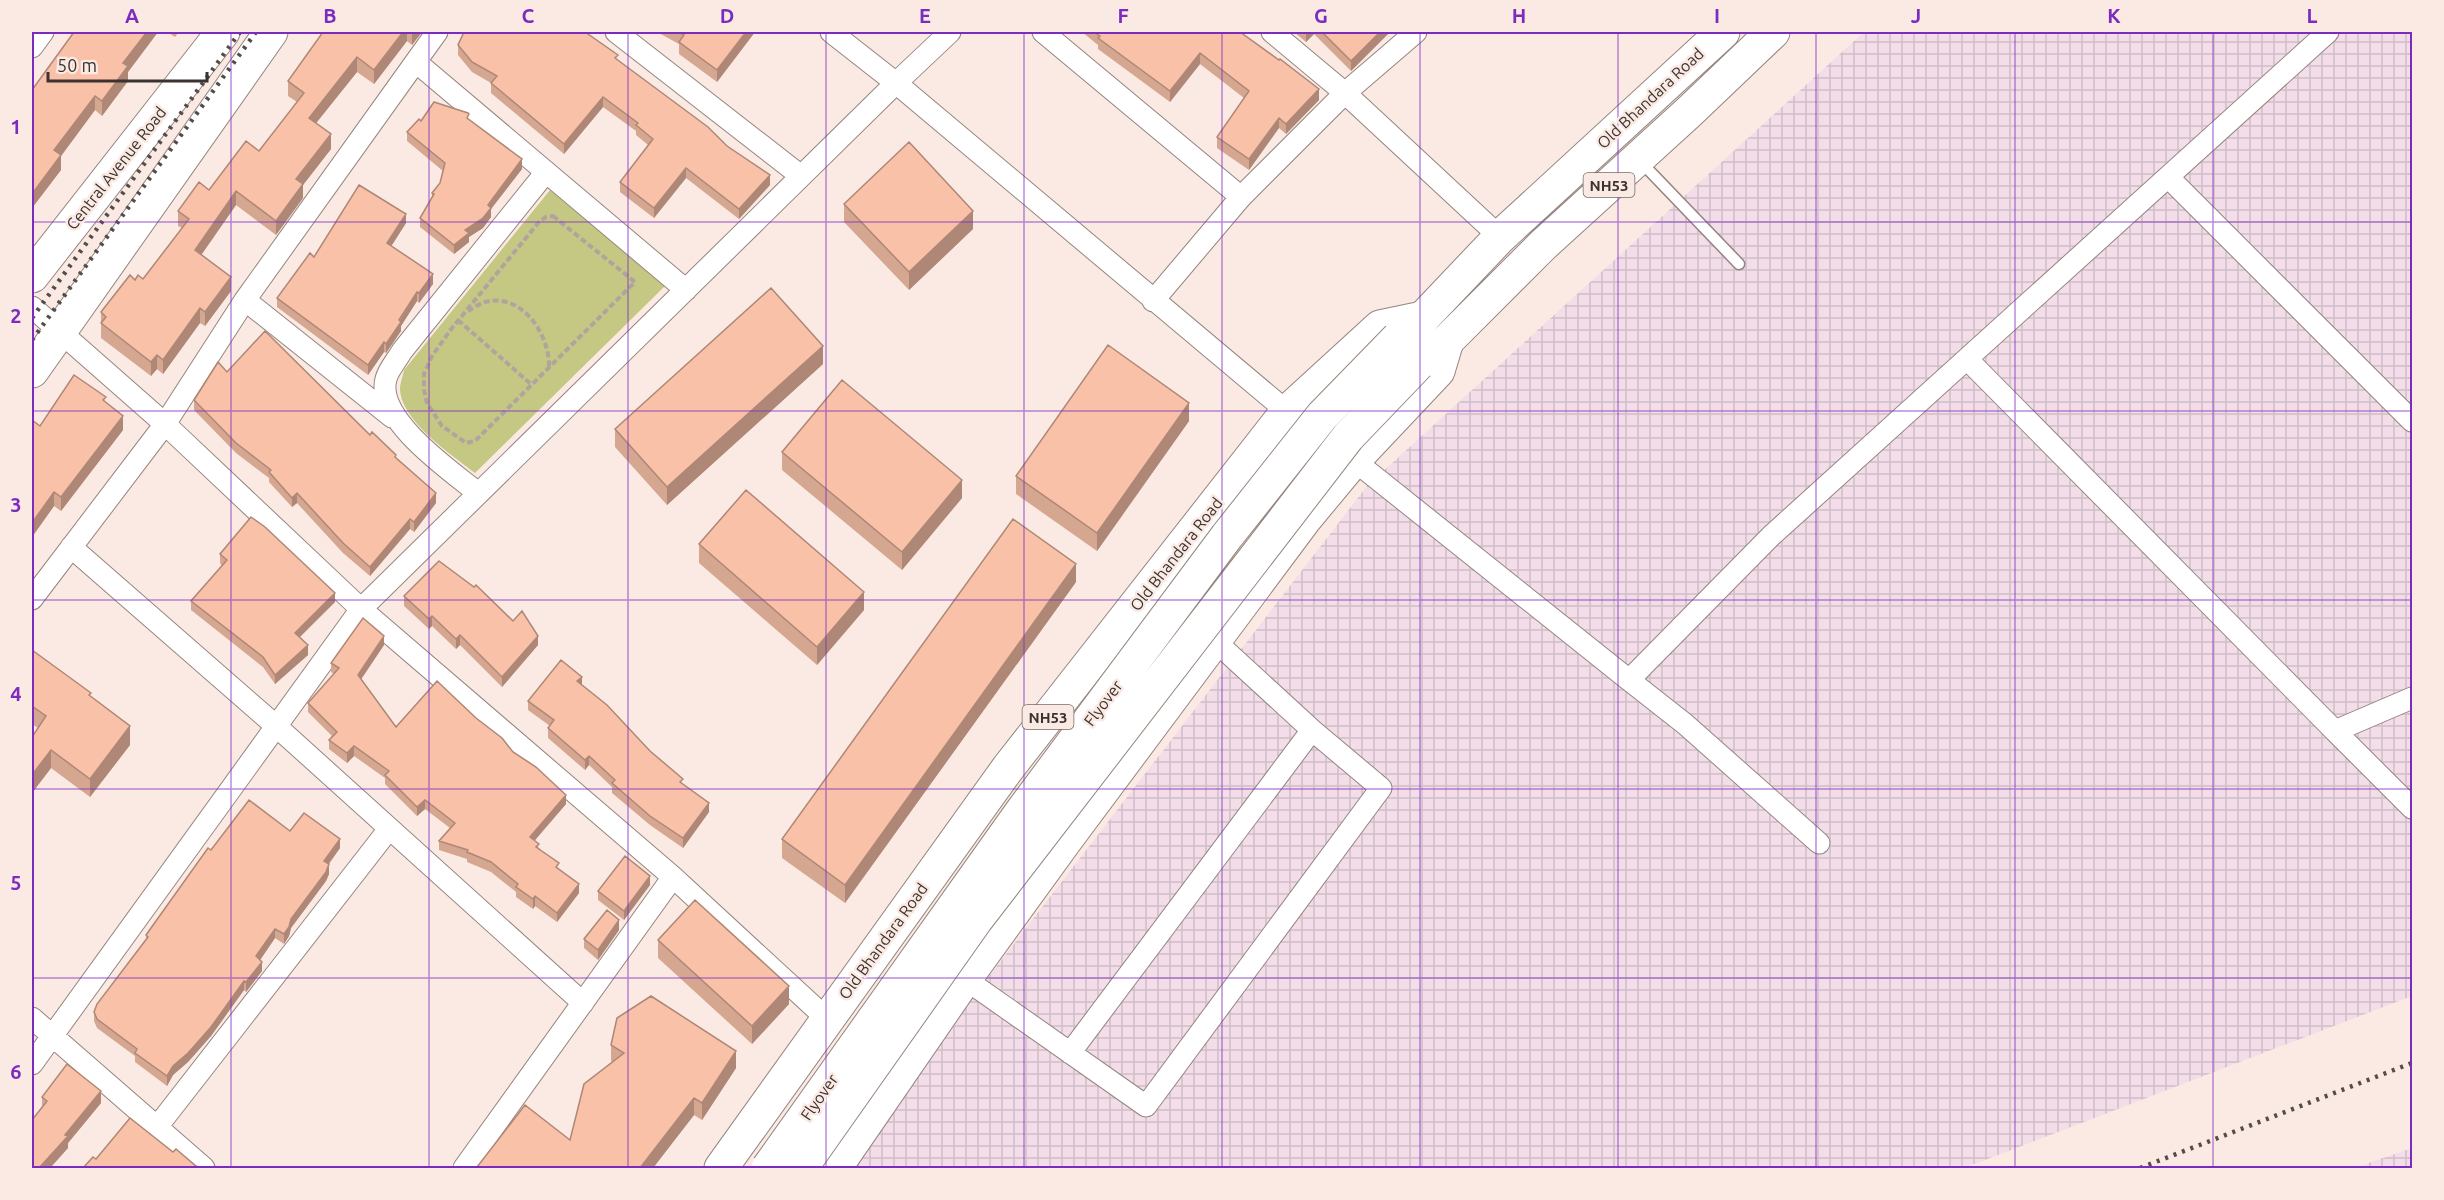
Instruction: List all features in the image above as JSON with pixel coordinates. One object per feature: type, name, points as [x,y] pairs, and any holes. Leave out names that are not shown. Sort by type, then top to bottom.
[{"type":"main road","name":"Central Avenue Road","points":[[32,276],[223,32]]},
{"type":"main road","points":[[32,371],[271,32]]},
{"type":"main road","name":"Old Bhandara Road","points":[[721,1168],[1008,768],[1286,413],[1380,327],[1410,328],[1500,237],[1723,32]]},
{"type":"main road","name":"NH53","points":[[835,1168],[965,979],[1146,731],[1305,519],[1354,460],[1438,371],[1447,341],[1543,245],[1773,32]]},
{"type":"main road","name":"Flyover","points":[[768,1168],[1022,811],[1227,536],[1322,416],[1410,328]]},
{"type":"main road","name":"Flyover","points":[[801,1168],[975,920],[1348,438],[1418,364],[1447,341]]},
{"type":"street","points":[[32,47],[43,32]]},
{"type":"street","points":[[32,599],[165,424],[245,300],[438,32]]},
{"type":"street","points":[[616,32],[801,177]]},
{"type":"street","points":[[831,32],[896,83],[1286,413],[1354,460],[1685,724],[1819,843]]},
{"type":"street","points":[[32,1064],[361,609],[950,32]]},
{"type":"street","points":[[1043,32],[1241,197]]},
{"type":"street","points":[[1272,32],[1345,93],[1500,237]]},
{"type":"street","points":[[1153,301],[1241,197],[1345,93],[1416,32]]},
{"type":"street","points":[[1629,680],[1771,536],[2328,32]]},
{"type":"street","points":[[416,62],[686,290]]},
{"type":"street","points":[[398,422],[385,401],[386,379],[391,370],[409,342],[546,172]]},
{"type":"street","points":[[2168,177],[2412,421]]},
{"type":"street","points":[[245,300],[398,422],[418,444],[478,494]]},
{"type":"street","points":[[32,307],[165,424],[361,609],[673,878],[827,1019]]},
{"type":"street","points":[[1967,359],[2412,808]]},
{"type":"street","points":[[71,547],[276,726],[583,1003]]},
{"type":"street","points":[[965,979],[1146,1106],[1382,788],[1312,730],[1215,641]]},
{"type":"street","points":[[2335,731],[2412,698]]},
{"type":"street","points":[[1070,1053],[1312,730]]},
{"type":"street","points":[[157,1127],[389,829]]},
{"type":"street","points":[[464,1168],[673,878]]},
{"type":"street","points":[[32,1018],[204,1168]]},
{"type":"lane","points":[[1638,159],[1739,264]]},
{"type":"path","points":[[553,216],[635,282],[476,441],[466,443],[447,430],[427,403],[424,390],[424,374],[432,356],[458,320],[539,222],[553,216]]},
{"type":"path","points":[[464,313],[485,302],[500,302],[517,307],[529,316],[545,338],[550,353],[549,368]]},
{"type":"path","points":[[458,320],[532,385]]},
{"type":"shaded area","points":[[1864,32],[2412,32],[2412,996],[1964,1168],[841,1168],[1367,486]]},
{"type":"shaded area","points":[[2412,1148],[2412,1168],[2354,1168]]},
{"type":"green space","points":[[550,190],[665,286],[475,473],[441,447],[418,425],[403,401],[400,384],[404,370]]},
{"type":"building","points":[[74,32],[147,32],[123,63],[128,66],[102,101],[95,96],[54,150],[61,155],[32,194],[32,90]]},
{"type":"building","points":[[323,32],[403,32],[374,70],[357,57],[309,118],[331,134],[296,179],[303,184],[276,221],[236,191],[195,250],[231,277],[205,312],[200,308],[163,360],[157,355],[151,362],[101,323],[106,317],[101,312],[130,275],[135,280],[138,275],[143,279],[189,219],[178,211],[199,182],[209,190],[246,141],[259,151],[304,93],[288,81]]},
{"type":"building","points":[[464,32],[585,32],[618,55],[615,58],[708,127],[727,146],[770,175],[739,209],[686,168],[654,208],[620,182],[653,139],[636,125],[638,123],[603,97],[564,144],[491,83],[497,76],[472,62],[458,45]]},
{"type":"building","points":[[679,32],[746,32],[717,70],[679,42],[684,35]]},
{"type":"building","points":[[1094,32],[1240,32],[1319,89],[1286,124],[1279,118],[1249,159],[1217,137],[1249,91],[1200,53],[1170,91],[1098,38],[1100,36]]},
{"type":"building","points":[[1322,32],[1380,32],[1351,61]]},
{"type":"building","points":[[434,102],[468,113],[467,118],[522,159],[488,205],[491,208],[483,218],[465,230],[469,233],[454,245],[420,218],[434,194],[432,193],[440,183],[445,163],[407,132],[419,119],[421,121]]},
{"type":"building","points":[[909,142],[973,211],[909,272],[844,204]]},
{"type":"building","points":[[359,185],[406,214],[387,243],[433,274],[419,293],[417,292],[399,320],[401,322],[368,365],[277,298],[310,253],[314,257]]},
{"type":"building","points":[[771,288],[823,346],[667,487],[615,429]]},
{"type":"building","points":[[265,331],[370,435],[372,432],[396,455],[395,457],[436,493],[414,522],[410,519],[370,567],[343,543],[297,493],[292,498],[269,472],[271,470],[236,443],[194,400],[218,362],[227,372]]},
{"type":"building","points":[[1108,345],[1189,403],[1097,533],[1016,476]]},
{"type":"building","points":[[74,375],[106,397],[103,400],[123,416],[61,497],[54,492],[32,523],[32,420],[40,426]]},
{"type":"building","points":[[842,380],[962,480],[902,552],[782,452]]},
{"type":"building","points":[[746,490],[864,592],[817,647],[699,544]]},
{"type":"building","points":[[251,517],[265,527],[335,593],[295,633],[308,645],[275,675],[263,657],[191,601],[227,560],[220,554]]},
{"type":"building","points":[[1013,519],[1076,564],[845,885],[782,839]]},
{"type":"building","points":[[439,561],[474,587],[476,585],[513,621],[522,611],[538,636],[502,677],[460,635],[456,639],[432,616],[429,619],[404,596]]},
{"type":"building","points":[[363,618],[384,636],[358,675],[396,727],[437,681],[476,718],[502,738],[513,752],[536,767],[566,795],[530,837],[539,844],[536,847],[559,863],[556,867],[579,884],[557,913],[535,896],[533,899],[516,887],[518,884],[491,862],[467,852],[468,850],[439,841],[455,823],[425,800],[417,807],[385,775],[389,771],[354,746],[347,753],[329,740],[337,732],[308,703],[339,668],[331,663]]},
{"type":"building","points":[[32,650],[91,693],[89,695],[130,726],[90,779],[51,750],[32,775],[32,737],[46,716],[32,706]]},
{"type":"building","points":[[561,660],[582,677],[577,681],[607,705],[650,751],[683,779],[680,782],[709,803],[683,838],[650,816],[612,783],[615,780],[589,756],[585,760],[548,728],[554,720],[528,701]]},
{"type":"building","points":[[249,800],[290,831],[304,813],[340,839],[324,861],[329,864],[326,872],[291,919],[284,934],[275,929],[256,956],[262,962],[246,982],[244,981],[211,1027],[173,1066],[167,1076],[135,1053],[137,1049],[97,1019],[94,1012],[97,1004],[148,937],[146,935],[208,848],[211,850]]},
{"type":"building","points":[[625,856],[650,876],[624,911],[598,891]]},
{"type":"building","points":[[695,900],[789,986],[752,1026],[658,940]]},
{"type":"building","points":[[607,910],[619,920],[598,950],[584,939]]},
{"type":"building","points":[[651,996],[736,1051],[702,1103],[694,1098],[640,1168],[477,1167],[525,1105],[570,1140],[584,1084],[624,1053],[611,1045],[617,1018]]},
{"type":"building","points":[[67,1064],[101,1091],[65,1135],[68,1136],[39,1168],[32,1168],[32,1120],[47,1101],[42,1097]]},
{"type":"building","points":[[130,1118],[173,1152],[176,1149],[201,1168],[83,1168],[93,1157],[96,1159]]},
{"type":"railway","points":[[32,318],[240,32]]},
{"type":"railway","points":[[32,340],[256,32]]},
{"type":"railway","points":[[2140,1168],[2412,1063]]}]
